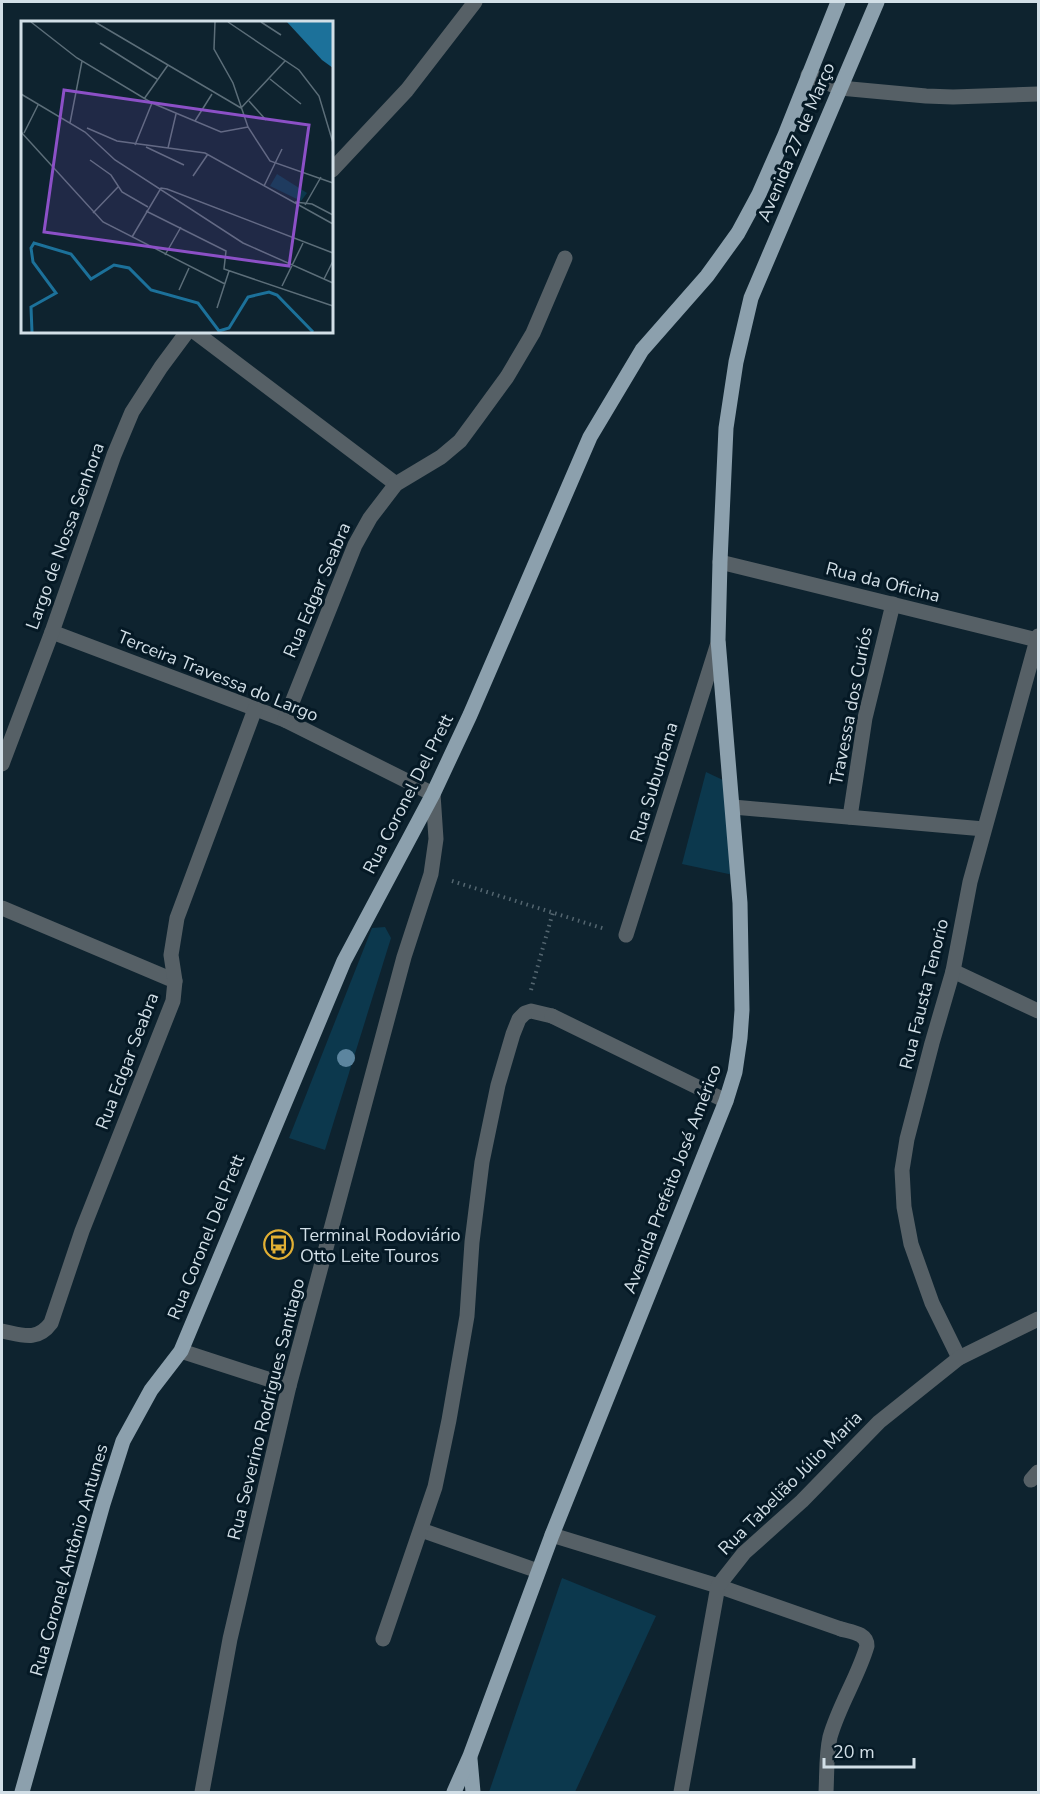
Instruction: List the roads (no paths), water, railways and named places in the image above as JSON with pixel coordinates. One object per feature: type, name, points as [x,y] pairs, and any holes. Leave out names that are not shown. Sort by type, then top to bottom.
[{"type":"main road","name":"Avenida 27 de Março","points":[[707,276],[738,233],[759,194],[838,2]]},
{"type":"main road","name":"Avenida 27 de Março","points":[[752,298],[877,2]]},
{"type":"main road","name":"Rua Coronel Del Prett","points":[[181,1351],[344,961],[433,794],[470,715],[590,436],[642,350],[707,276]]},
{"type":"main road","name":"Avenida Prefeito José Américo","points":[[454,1792],[470,1756],[552,1535],[726,1101],[739,1050],[742,1010],[740,903],[718,640],[726,428],[736,362],[752,298]]},
{"type":"main road","name":"Rua Coronel Antônio Antunes","points":[[22,1792],[123,1441],[151,1390],[181,1351]]},
{"type":"main road","name":"Avenida Prefeito José Américo","points":[[470,1756],[473,1792]]},
{"type":"street","points":[[333,169],[407,90],[475,2]]},
{"type":"street","points":[[808,75],[840,88],[953,97],[1038,94]]},
{"type":"street","name":"Rua Edgar Seabra","points":[[285,720],[355,545],[369,518],[396,484],[441,457],[460,441],[507,377],[533,333],[566,258]]},
{"type":"street","name":"Largo de Nossa Senhora","points":[[2,764],[52,632],[114,455],[132,412],[186,333]]},
{"type":"street","points":[[196,333],[396,484]]},
{"type":"street","name":"Rua da Oficina","points":[[720,562],[1037,638]]},
{"type":"street","name":"Travessa dos Curiós","points":[[850,817],[865,718],[893,604]]},
{"type":"street","name":"Terceira Travessa do Largo","points":[[52,632],[285,720],[433,794]]},
{"type":"street","name":"Rua Fausta Tenorio","points":[[959,1358],[932,1303],[911,1244],[904,1207],[902,1170],[907,1139],[953,971],[970,882],[1037,638]]},
{"type":"street","name":"Rua Suburbana","points":[[626,935],[718,640]]},
{"type":"street","name":"Rua Edgar Seabra","points":[[2,1331],[21,1335],[39,1334],[44,1332],[51,1323],[82,1231],[168,1014],[175,991],[171,955],[177,918],[255,708]]},
{"type":"street","name":"Rua Severino Rodrigues Santiago","points":[[201,1792],[230,1639],[290,1386],[404,957],[431,874],[436,839],[433,794]]},
{"type":"street","points":[[733,807],[984,830]]},
{"type":"street","points":[[2,908],[175,981]]},
{"type":"street","points":[[953,971],[1038,1011]]},
{"type":"street","points":[[383,1639],[435,1487],[466,1316],[482,1162],[498,1085],[519,1019],[525,1013],[537,1011],[552,1016],[726,1101]]},
{"type":"street","name":"Rua Tabelião Júlio Maria","points":[[681,1792],[718,1586],[744,1553],[802,1501],[879,1422],[959,1358],[1038,1319]]},
{"type":"street","points":[[181,1351],[290,1386]]},
{"type":"street","points":[[421,1530],[538,1571]]},
{"type":"street","points":[[552,1535],[718,1586],[863,1635],[867,1646],[831,1735],[826,1792]]},
{"type":"place","name":"Terminal Rodoviário Otto Leite Touros","points":[[279,1245]]}]
